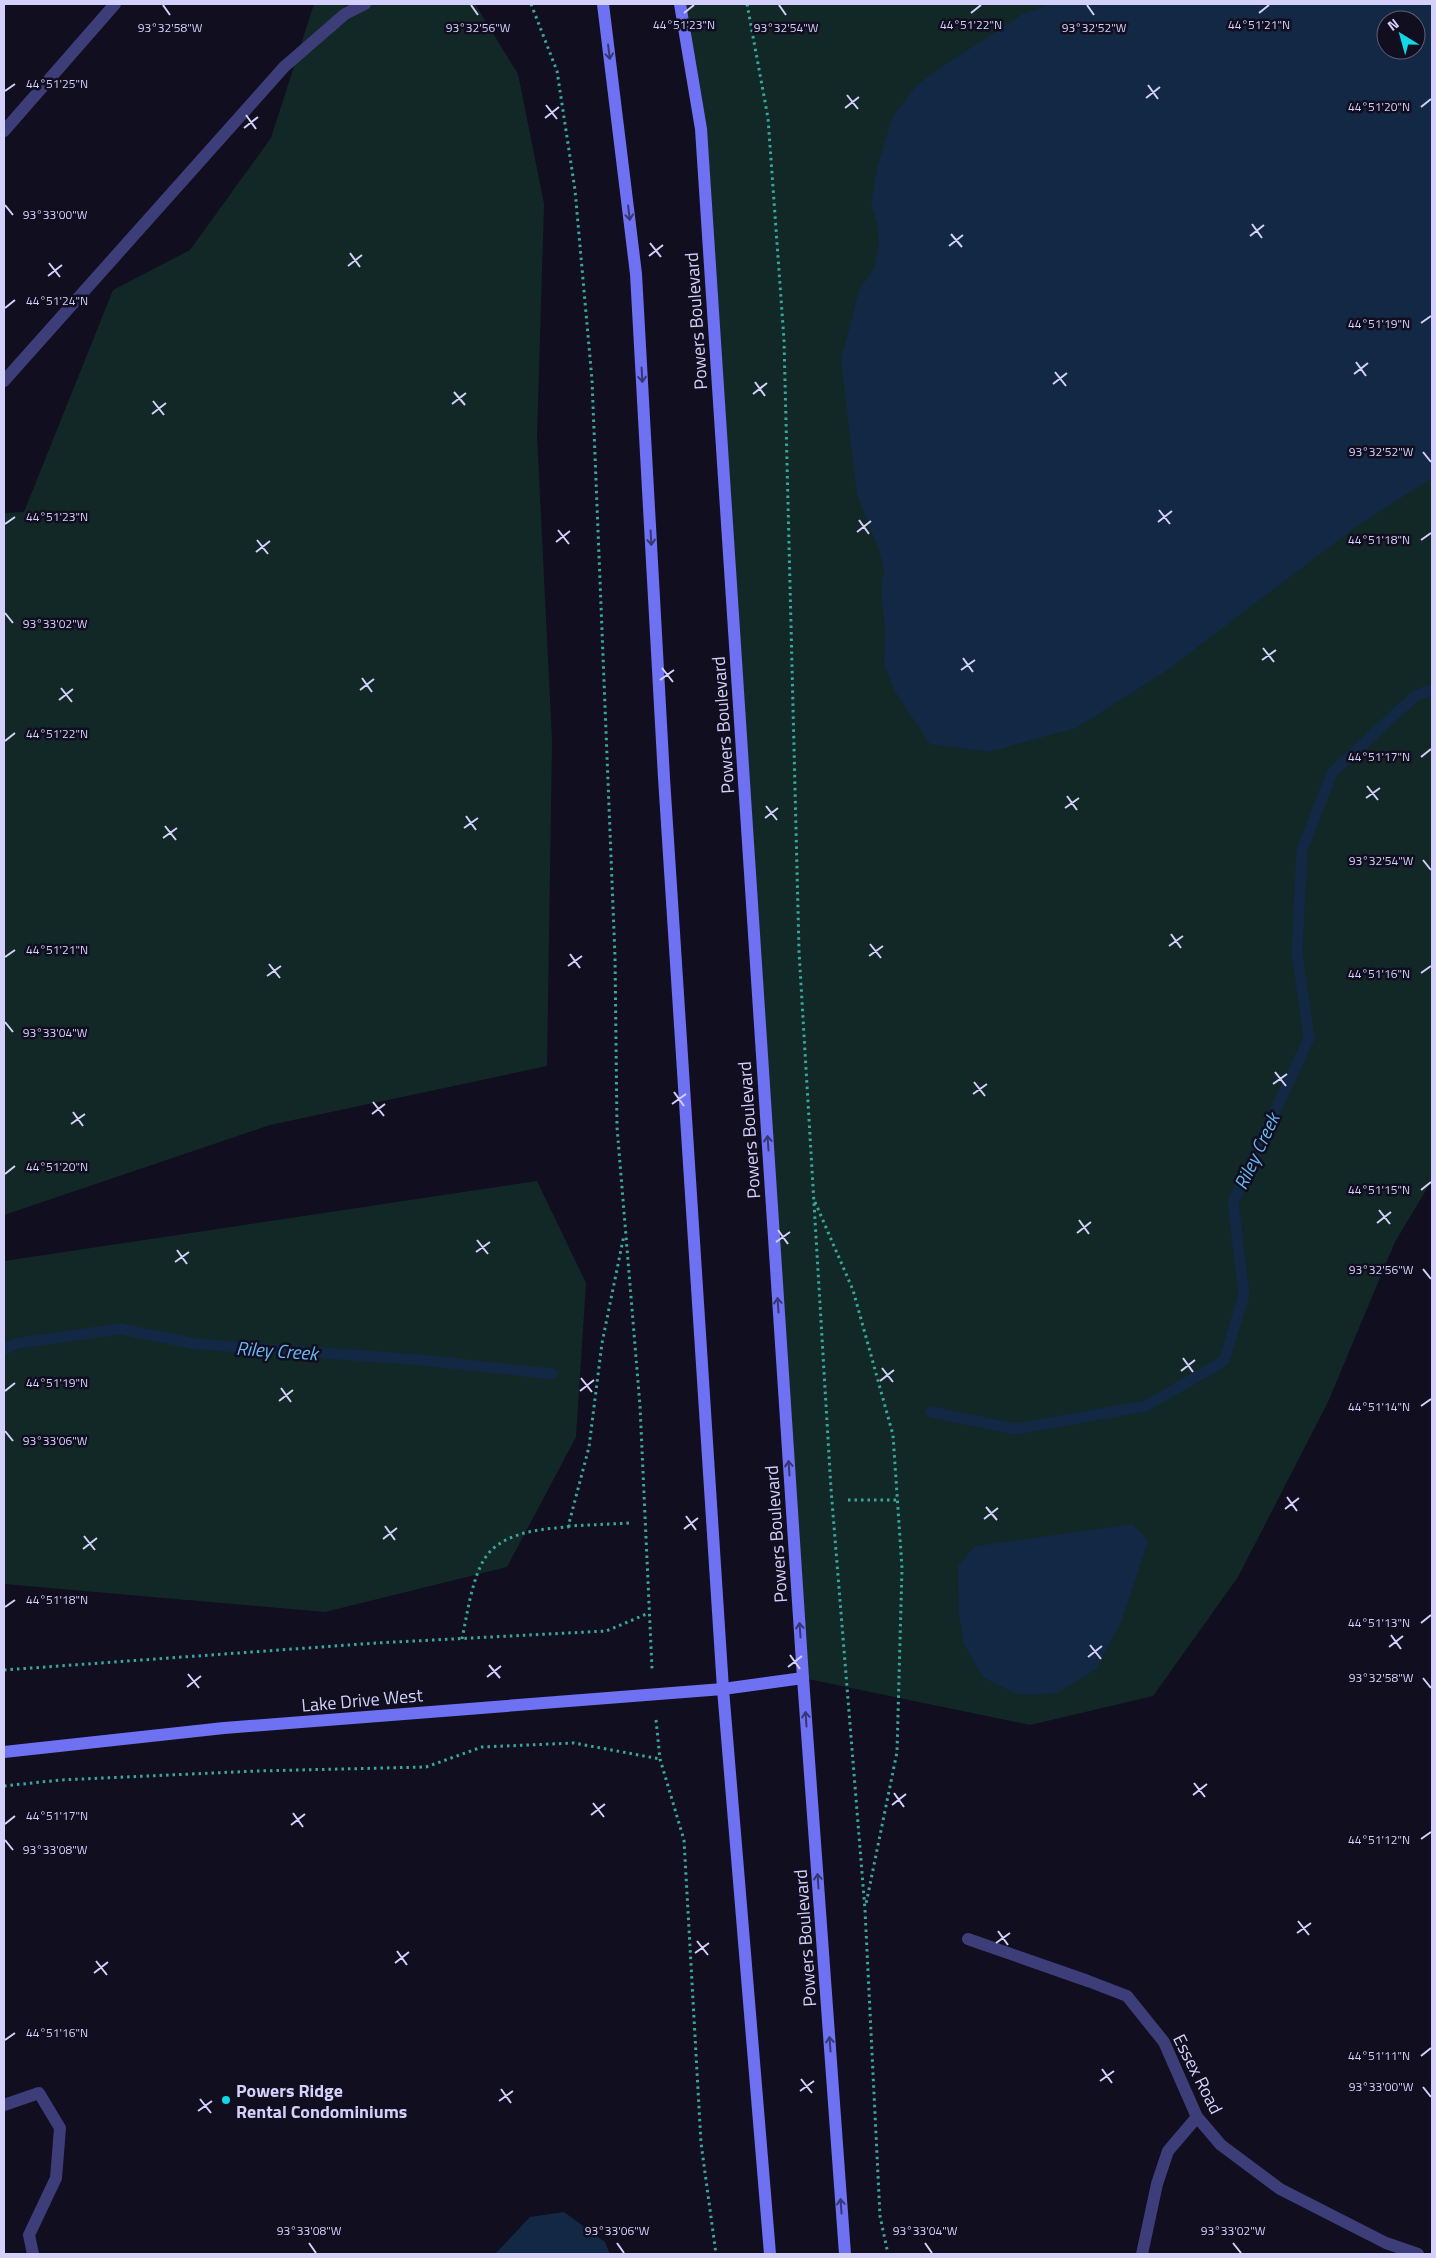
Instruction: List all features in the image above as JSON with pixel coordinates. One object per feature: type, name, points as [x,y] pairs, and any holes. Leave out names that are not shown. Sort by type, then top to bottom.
[{"type":"main road","points":[[603,4],[638,299],[664,778],[723,1689],[770,2254]]},
{"type":"main road","name":"Powers Boulevard","points":[[680,4],[701,129],[803,1678],[845,2254]]},
{"type":"main road","name":"Lake Drive West","points":[[4,1752],[224,1728],[723,1689],[803,1678]]},
{"type":"street","points":[[4,131],[115,4]]},
{"type":"street","points":[[4,381],[284,67],[345,14],[365,4]]},
{"type":"street","name":"Essex Road","points":[[968,1939],[1088,1980],[1126,1996],[1164,2042],[1197,2117],[1220,2145],[1280,2189],[1386,2243],[1418,2254]]},
{"type":"street","points":[[4,2105],[39,2093],[60,2128],[56,2178],[29,2235],[33,2254]]},
{"type":"street","points":[[1142,2254],[1157,2184],[1168,2151],[1197,2117]]},
{"type":"path","points":[[531,4],[557,70],[575,190],[592,380],[614,947],[617,1127],[640,1406],[653,1694],[660,1759],[684,1840],[701,2143],[716,2254]]},
{"type":"path","points":[[747,4],[768,118],[784,340],[798,951],[831,1489],[865,1910],[880,2216],[888,2254]]},
{"type":"path","points":[[814,1199],[856,1299],[893,1435],[902,1568],[897,1752],[865,1910]]},
{"type":"path","points":[[568,1526],[589,1447],[602,1343],[625,1231]]},
{"type":"path","points":[[848,1500],[897,1500]]},
{"type":"path","points":[[462,1639],[471,1592],[485,1557],[502,1542],[537,1529],[631,1523]]},
{"type":"path","points":[[4,1670],[606,1631],[649,1613]]},
{"type":"path","points":[[4,1786],[60,1780],[258,1771],[426,1768],[482,1747],[574,1743],[660,1759]]},
{"type":"green space","points":[[314,4],[475,4],[518,74],[544,204],[537,436],[552,740],[547,1066],[270,1125],[4,1215],[4,513],[24,512],[113,290],[190,250],[271,138]]},
{"type":"green space","points":[[680,4],[1432,4],[1432,1180],[1395,1242],[1328,1402],[1238,1577],[1153,1696],[1030,1725],[803,1678],[701,129]]},
{"type":"green space","points":[[537,1181],[586,1283],[576,1437],[507,1567],[325,1612],[4,1584],[4,1261]]},
{"type":"water","points":[[1051,4],[1432,4],[1432,478],[1360,524],[1163,673],[1076,728],[989,752],[930,744],[894,690],[884,664],[885,626],[881,590],[884,569],[879,550],[857,495],[841,360],[859,290],[873,270],[879,246],[877,224],[871,204],[877,168],[892,118],[916,86],[940,68],[1023,14]]},
{"type":"water","points":[[1133,1524],[1148,1541],[1122,1620],[1096,1669],[1058,1693],[1019,1695],[983,1677],[964,1645],[959,1614],[958,1566],[975,1546]]},
{"type":"water","points":[[564,2212],[605,2242],[610,2254],[495,2254],[530,2217]]},
{"type":"waterway","name":"Riley Creek","points":[[931,1412],[1015,1429],[1146,1406],[1224,1361],[1244,1295],[1233,1202],[1309,1038],[1297,952],[1302,850],[1332,773],[1415,696],[1432,690]]},
{"type":"waterway","name":"Riley Creek","points":[[4,1349],[19,1343],[120,1329],[197,1344],[422,1360],[552,1374]]},
{"type":"place","name":"Powers Ridge Rental Condominiums","points":[[226,2100]]}]
